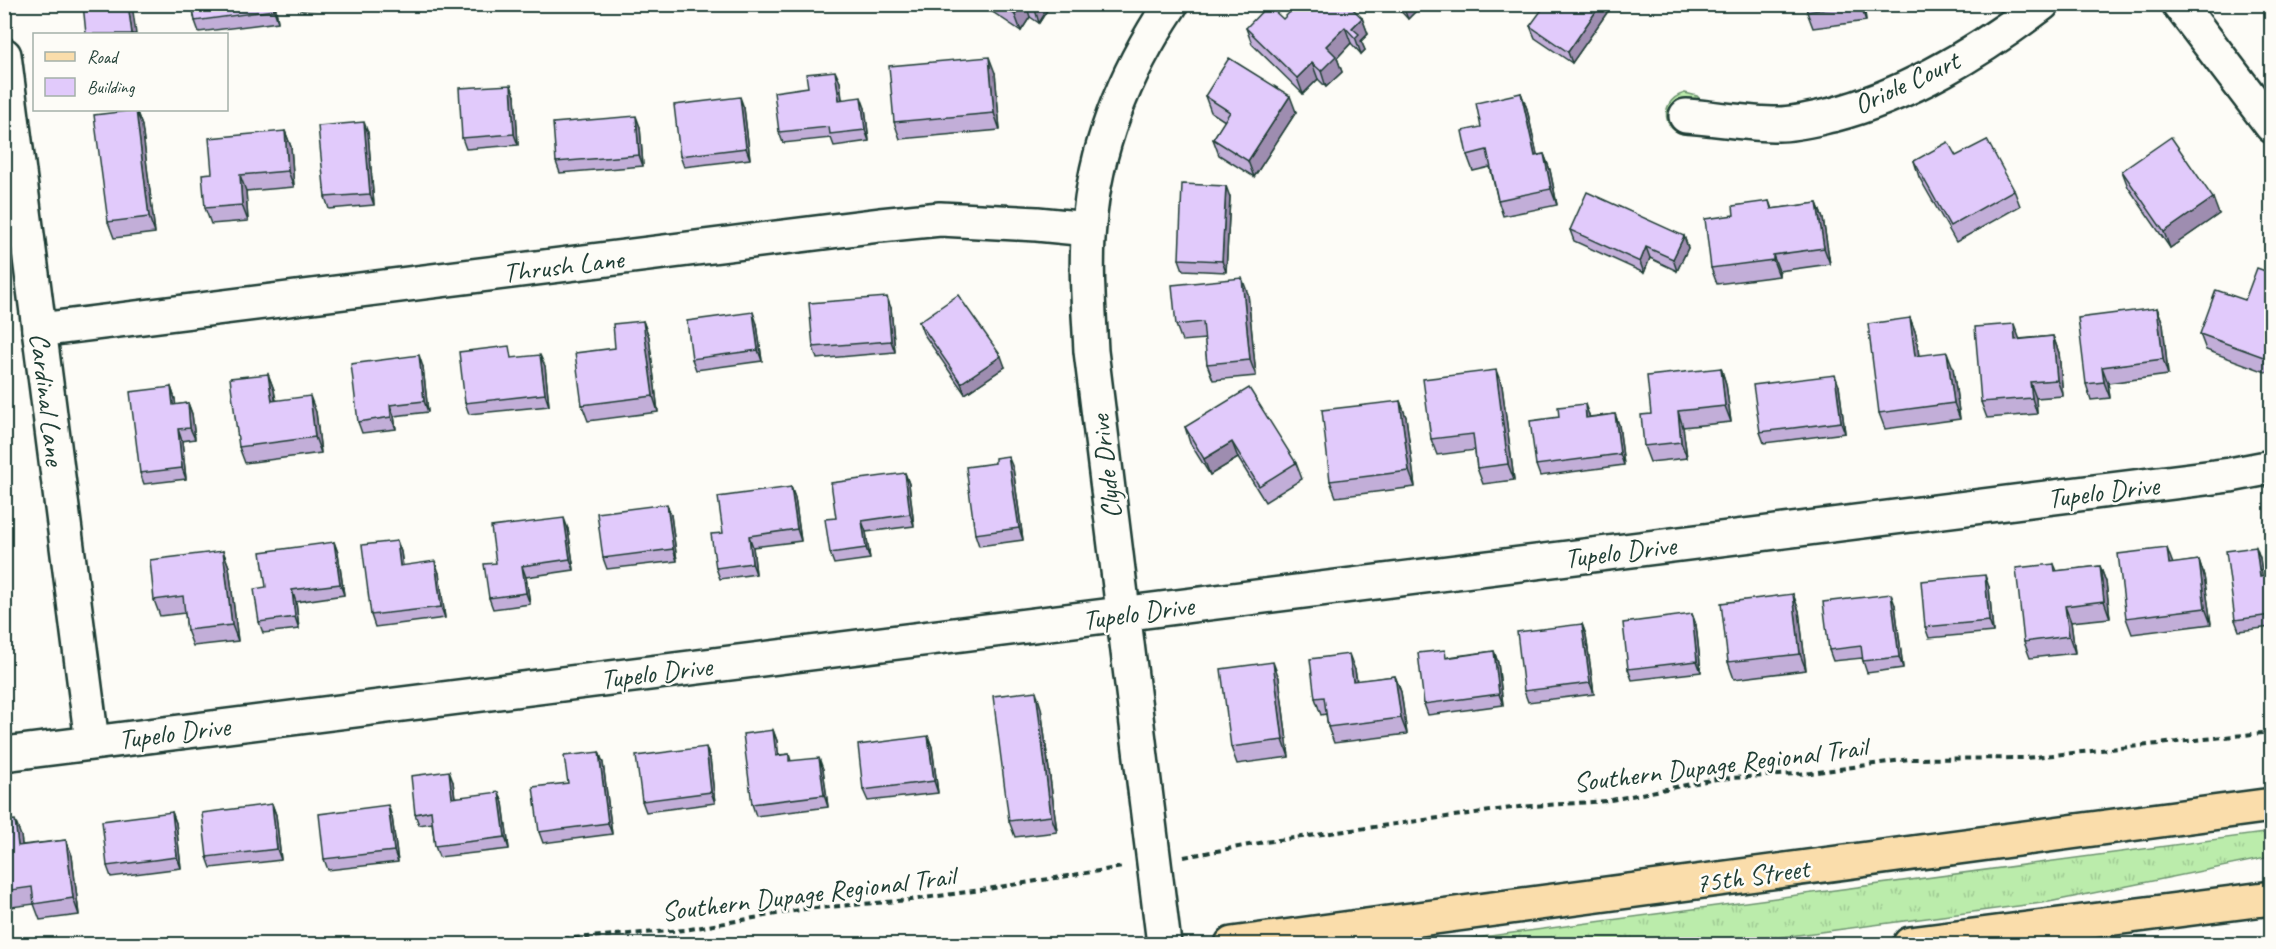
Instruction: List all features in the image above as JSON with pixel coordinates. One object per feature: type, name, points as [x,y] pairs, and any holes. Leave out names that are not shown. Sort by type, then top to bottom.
[{"type":"main road","name":"75th Street","points":[[1232,945],[2271,805]]},
{"type":"main road","points":[[1910,945],[2271,898]]},
{"type":"street","name":"Clyde Drive","points":[[1164,945],[1091,351],[1088,229],[1092,196],[1102,150],[1114,111],[1137,60],[1153,30],[1171,4]]},
{"type":"street","name":"Oriole Court","points":[[1686,116],[1778,124],[1812,120],[1863,107],[1922,81],[2009,29],[2042,4]]},
{"type":"street","points":[[2179,4],[2271,126]]},
{"type":"street","name":"Cardinal Lane","points":[[4,55],[92,742]]},
{"type":"street","name":"Thrush Lane","points":[[39,330],[940,219],[1088,229]]},
{"type":"street","name":"Tupelo Drive","points":[[4,754],[2230,475],[2271,467]]},
{"type":"path","name":"Southern Dupage Regional Trail","points":[[1176,858],[1265,842],[1507,808],[1606,801],[1716,779],[1811,773],[1909,759],[2025,758],[2271,732]]},
{"type":"path","name":"Southern Dupage Regional Trail","points":[[490,945],[685,930],[805,909],[969,892],[1129,866]]},
{"type":"green space","points":[[1685,93],[1697,96],[1704,103],[1698,132],[1678,133],[1668,121],[1666,113],[1669,105],[1675,98]]},
{"type":"green space","points":[[2271,832],[2271,857],[2049,902],[1730,944],[1430,944]]},
{"type":"building","points":[[83,4],[128,4],[132,33],[86,33]]},
{"type":"building","points":[[192,4],[273,4],[274,10],[195,21]]},
{"type":"building","points":[[1000,4],[1022,4],[1015,15]]},
{"type":"building","points":[[1298,4],[1348,4],[1362,18],[1352,28],[1359,34],[1355,38],[1345,27],[1326,46],[1336,56],[1321,71],[1312,63],[1297,78],[1246,28],[1268,5],[1283,19]]},
{"type":"building","points":[[1546,4],[1601,4],[1568,52],[1530,26]]},
{"type":"building","points":[[1806,4],[1860,4],[1807,12]]},
{"type":"building","points":[[989,57],[994,113],[894,122],[889,66]]},
{"type":"building","points":[[1229,58],[1290,96],[1248,161],[1213,139],[1230,112],[1205,96]]},
{"type":"building","points":[[835,71],[839,100],[861,97],[865,130],[830,134],[829,127],[779,132],[774,92],[808,87],[806,74]]},
{"type":"building","points":[[511,85],[514,134],[462,138],[459,88]]},
{"type":"building","points":[[1521,93],[1535,156],[1544,154],[1551,189],[1498,200],[1487,150],[1467,155],[1462,131],[1481,127],[1476,103]]},
{"type":"building","points":[[740,97],[746,148],[680,156],[674,105]]},
{"type":"building","points":[[136,111],[149,217],[108,222],[94,115]]},
{"type":"building","points":[[636,116],[639,155],[556,162],[553,123]]},
{"type":"building","points":[[364,122],[370,194],[325,197],[318,126]]},
{"type":"building","points":[[285,131],[288,171],[240,175],[242,205],[205,208],[202,174],[212,173],[209,138]]},
{"type":"building","points":[[2171,137],[2213,198],[2164,232],[2122,171]]},
{"type":"building","points":[[1987,140],[2014,190],[1950,226],[1914,161],[1948,142],[1956,156]]},
{"type":"building","points":[[1182,184],[1226,186],[1222,261],[1179,259]]},
{"type":"building","points":[[1587,192],[1684,236],[1673,259],[1646,247],[1640,262],[1570,230]]},
{"type":"building","points":[[1769,201],[1771,209],[1817,203],[1824,248],[1773,255],[1773,260],[1711,268],[1705,219],[1734,215],[1733,206]]},
{"type":"building","points":[[2257,268],[2271,273],[2271,352],[2269,359],[2200,334],[2216,290],[2245,300]]},
{"type":"building","points":[[1242,278],[1250,360],[1207,364],[1203,322],[1176,325],[1172,285]]},
{"type":"building","points":[[958,295],[1001,356],[961,383],[919,322]]},
{"type":"building","points":[[887,297],[891,341],[813,347],[809,303]]},
{"type":"building","points":[[2157,308],[2163,359],[2102,367],[2104,382],[2086,384],[2078,318]]},
{"type":"building","points":[[753,312],[758,350],[692,359],[687,321]]},
{"type":"building","points":[[1910,318],[1915,356],[1947,352],[1954,403],[1879,413],[1868,324]]},
{"type":"building","points":[[643,321],[653,396],[582,405],[575,353],[615,348],[613,324]]},
{"type":"building","points":[[2014,324],[2015,340],[2053,336],[2057,380],[2030,382],[2032,398],[1981,402],[1975,327]]},
{"type":"building","points":[[509,346],[511,358],[540,355],[545,394],[465,403],[459,352]]},
{"type":"building","points":[[419,355],[424,401],[390,405],[391,417],[358,422],[351,364]]},
{"type":"building","points":[[1721,368],[1725,406],[1678,411],[1681,442],[1644,446],[1641,415],[1651,414],[1647,376]]},
{"type":"building","points":[[1496,370],[1508,464],[1477,468],[1473,434],[1431,439],[1423,379]]},
{"type":"building","points":[[268,374],[272,401],[310,396],[315,437],[239,447],[230,378]]},
{"type":"building","points":[[1835,375],[1841,422],[1760,432],[1753,385]]},
{"type":"building","points":[[171,387],[173,405],[188,403],[190,428],[178,429],[182,468],[140,473],[130,392]]},
{"type":"building","points":[[1249,388],[1296,463],[1259,486],[1232,442],[1204,459],[1185,427]]},
{"type":"building","points":[[1400,401],[1409,471],[1330,481],[1322,410]]},
{"type":"building","points":[[1585,404],[1586,418],[1615,414],[1620,454],[1536,465],[1530,421],[1559,417],[1558,407]]},
{"type":"building","points":[[1008,456],[1019,528],[975,534],[966,467],[995,463],[995,458]]},
{"type":"building","points":[[905,473],[910,514],[862,521],[866,548],[830,553],[825,519],[836,518],[831,483]]},
{"type":"building","points":[[791,487],[797,529],[749,536],[752,563],[716,568],[711,534],[723,533],[718,497]]},
{"type":"building","points":[[667,504],[673,549],[603,558],[597,513]]},
{"type":"building","points":[[564,518],[570,559],[522,566],[526,593],[489,598],[484,564],[496,563],[491,527]]},
{"type":"building","points":[[397,541],[400,566],[435,561],[441,607],[371,615],[362,545]]},
{"type":"building","points":[[334,542],[340,584],[292,590],[295,617],[259,622],[254,589],[266,587],[261,552]]},
{"type":"building","points":[[2256,547],[2260,577],[2271,575],[2271,615],[2235,620],[2226,551]]},
{"type":"building","points":[[2167,548],[2169,564],[2199,560],[2205,608],[2126,618],[2118,554]]},
{"type":"building","points":[[223,551],[232,625],[187,630],[183,596],[154,600],[150,560]]},
{"type":"building","points":[[2054,564],[2055,571],[2100,566],[2104,601],[2065,606],[2069,636],[2024,642],[2016,568]]},
{"type":"building","points":[[1985,575],[1989,621],[1925,627],[1921,581]]},
{"type":"building","points":[[1793,594],[1800,654],[1728,662],[1721,603]]},
{"type":"building","points":[[1891,594],[1899,657],[1863,661],[1861,646],[1829,650],[1823,602]]},
{"type":"building","points":[[1692,614],[1697,661],[1628,669],[1623,623]]},
{"type":"building","points":[[1582,624],[1590,683],[1524,691],[1517,632]]},
{"type":"building","points":[[1445,650],[1446,658],[1494,651],[1499,694],[1424,704],[1418,653]]},
{"type":"building","points":[[1349,654],[1353,681],[1395,676],[1401,718],[1328,727],[1324,697],[1315,698],[1310,659]]},
{"type":"building","points":[[1273,662],[1283,740],[1231,747],[1221,669]]},
{"type":"building","points":[[1036,691],[1051,816],[1009,821],[993,696]]},
{"type":"building","points":[[773,730],[776,756],[789,754],[789,761],[819,758],[824,795],[752,804],[743,734]]},
{"type":"building","points":[[928,736],[934,781],[863,790],[858,745]]},
{"type":"building","points":[[706,747],[711,792],[642,801],[636,756]]},
{"type":"building","points":[[599,752],[608,823],[539,832],[533,787],[568,783],[564,756]]},
{"type":"building","points":[[449,771],[452,798],[499,792],[505,837],[435,846],[431,811],[415,814],[411,776]]},
{"type":"building","points":[[272,804],[277,849],[207,857],[202,813]]},
{"type":"building","points":[[388,805],[394,851],[324,859],[319,814]]},
{"type":"building","points":[[172,812],[177,857],[107,866],[102,821]]},
{"type":"building","points":[[15,820],[18,846],[66,840],[73,898],[34,904],[32,887],[4,891],[4,821]]}]
